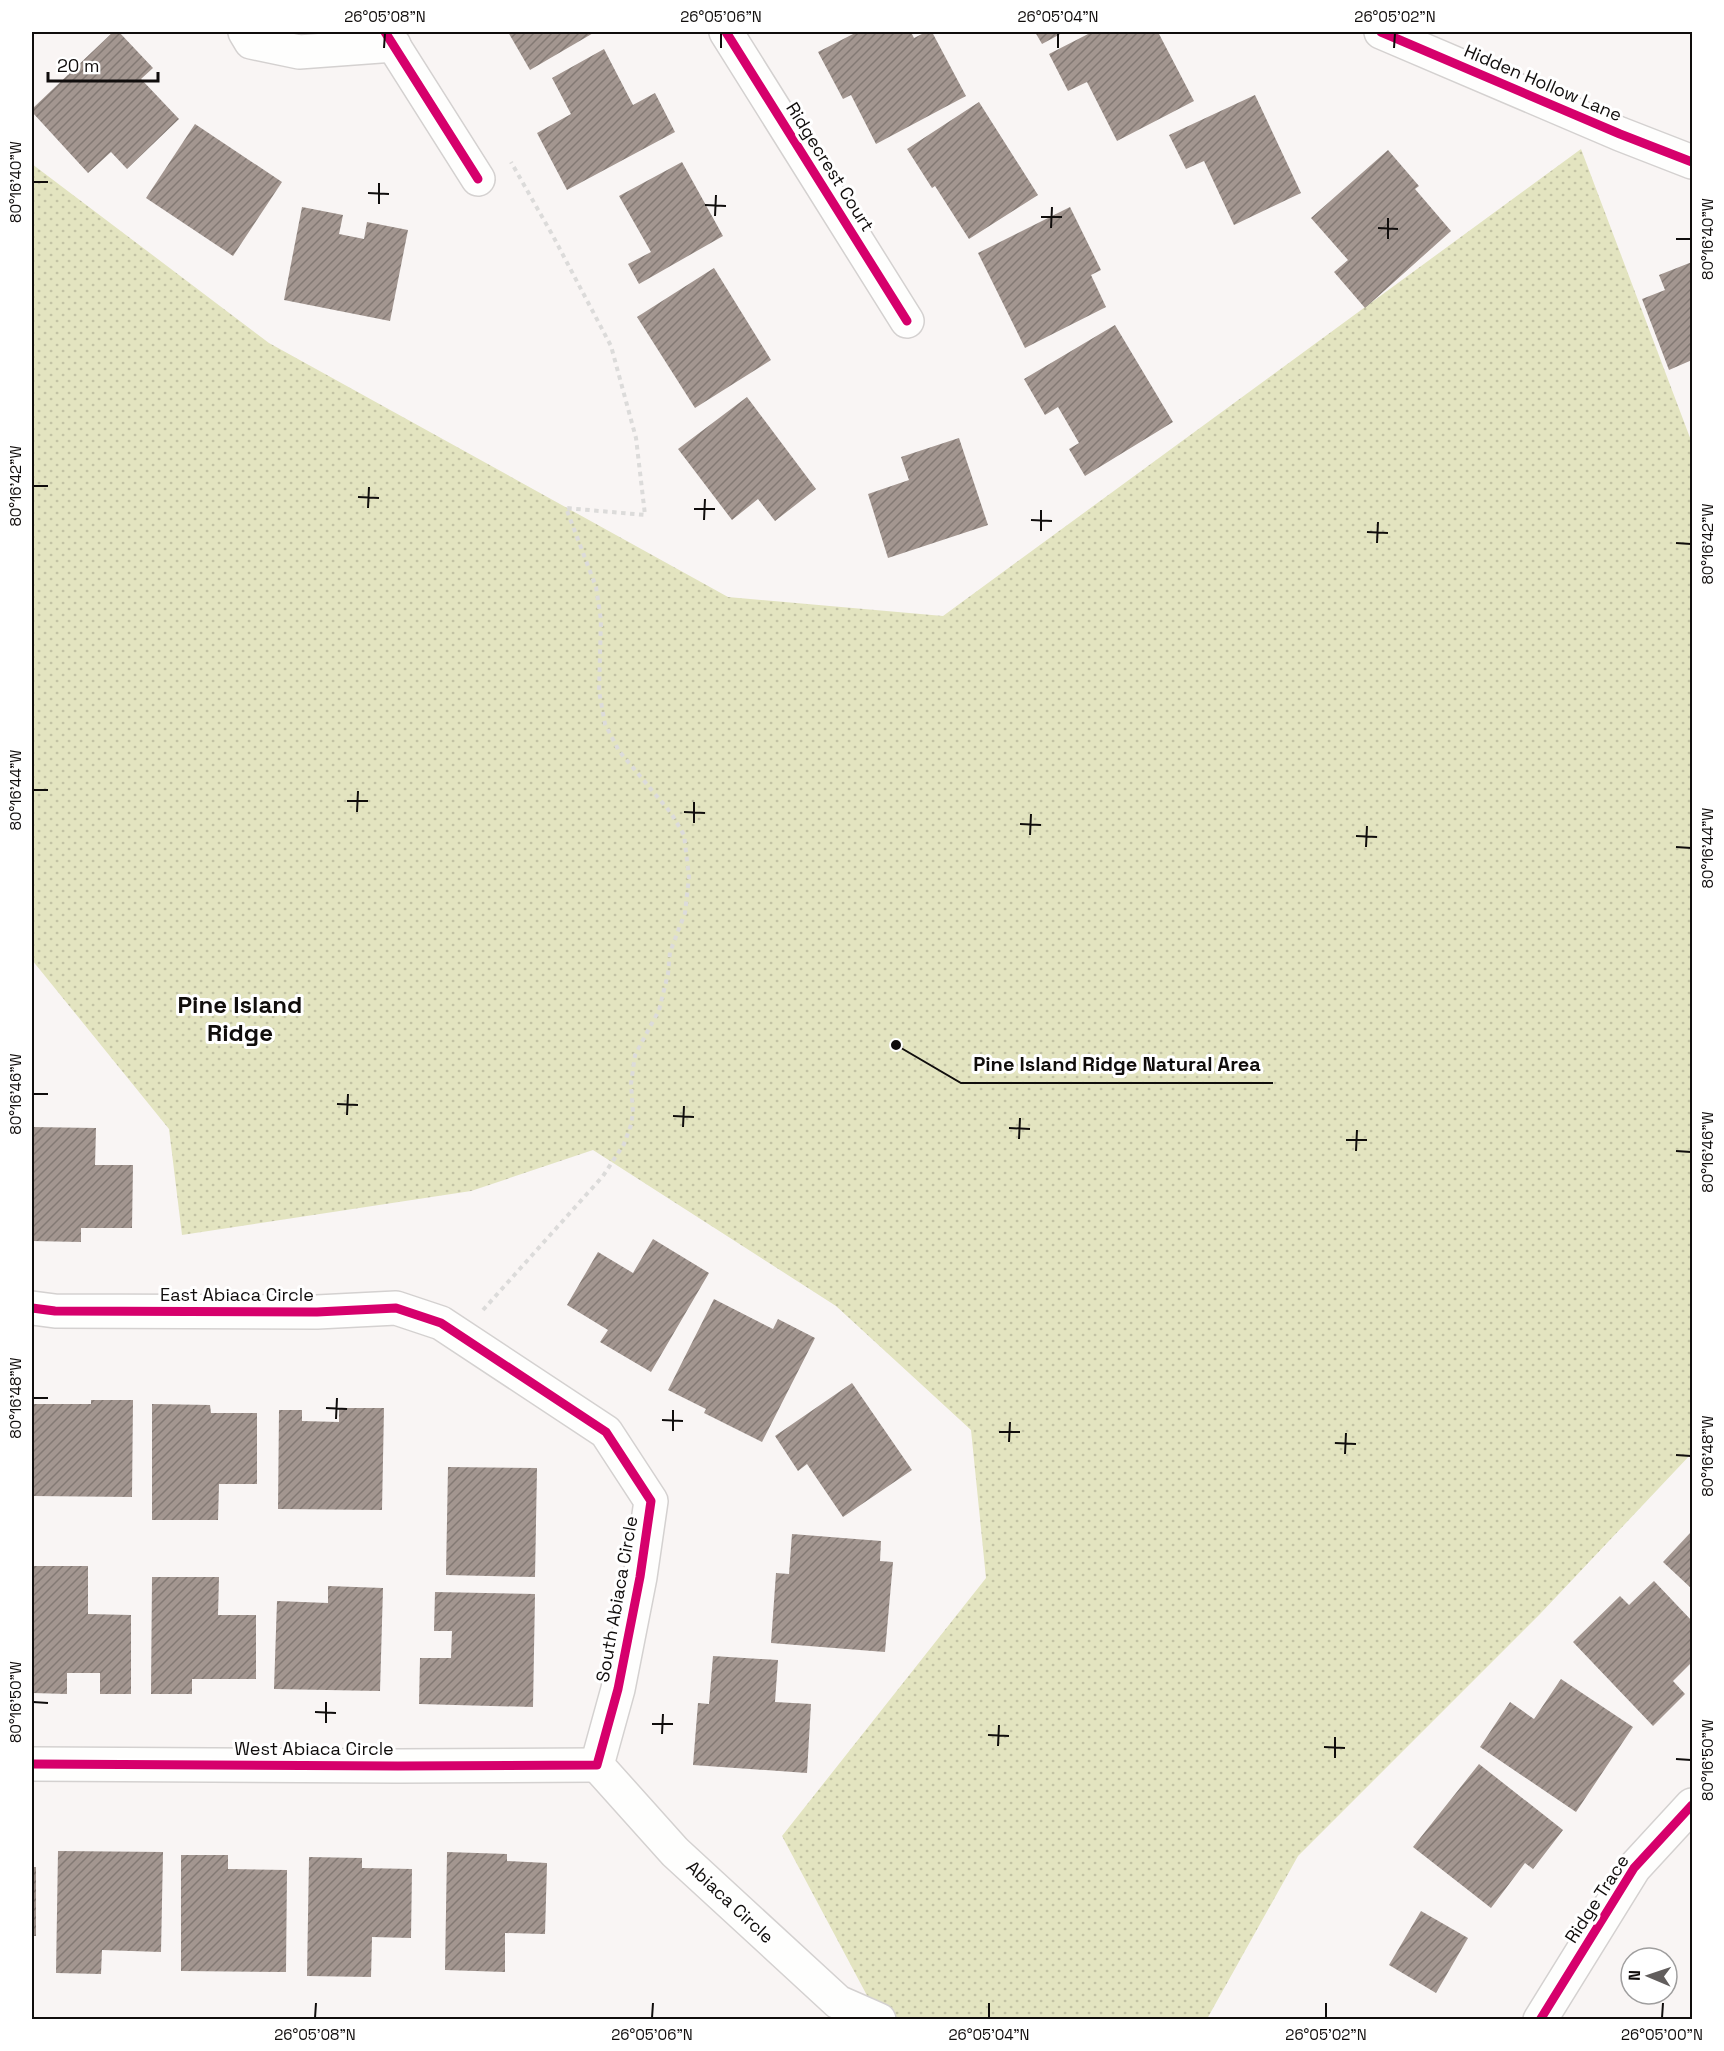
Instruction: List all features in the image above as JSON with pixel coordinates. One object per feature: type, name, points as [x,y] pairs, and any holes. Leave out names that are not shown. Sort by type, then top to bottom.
[{"type":"street","points":[[245,32],[251,42],[299,52],[389,38],[478,179]]},
{"type":"street","name":"Ridgecrest Court","points":[[726,32],[907,321]]},
{"type":"street","name":"Hidden Hollow Lane","points":[[1381,32],[1692,162]]},
{"type":"street","name":"East Abiaca Circle","points":[[32,1308],[55,1311],[317,1311],[396,1308],[451,1329]]},
{"type":"street","name":"South Abiaca Circle","points":[[451,1329],[606,1432],[651,1500],[640,1577],[618,1689],[597,1765]]},
{"type":"street","name":"West Abiaca Circle","points":[[32,1764],[597,1765]]},
{"type":"street","name":"Abiaca Circle","points":[[597,1765],[675,1852],[838,2002],[879,2019]]},
{"type":"street","name":"Ridge Trace","points":[[1540,2019],[1634,1868],[1692,1805]]},
{"type":"path","points":[[451,1329],[603,1176],[624,1144],[632,1119],[631,1084],[635,1055],[659,1010],[668,974],[670,952],[685,913],[689,877],[684,836],[671,813],[619,751],[605,724],[599,691],[601,620],[596,587],[566,508],[645,515],[636,438],[611,346],[511,161]]},
{"type":"green space","points":[[1581,149],[1692,443],[1692,1453],[1540,1614],[1298,1856],[1207,2019],[879,2018],[782,1836],[986,1578],[971,1430],[836,1306],[593,1150],[471,1191],[182,1235],[169,1129],[32,960],[32,164],[269,343],[728,597],[943,616]]},
{"type":"building","points":[[113,32],[119,32],[153,68],[141,79],[179,119],[127,169],[111,152],[88,173],[32,112],[32,109]]},
{"type":"building","points":[[508,32],[595,32],[530,70]]},
{"type":"building","points":[[857,32],[911,32],[914,38],[926,32],[932,32],[966,96],[876,144],[851,95],[843,99],[818,52]]},
{"type":"building","points":[[1035,32],[1064,32],[1042,44]]},
{"type":"building","points":[[1092,32],[1158,32],[1194,101],[1117,141],[1087,82],[1068,91],[1049,54]]},
{"type":"building","points":[[604,49],[633,105],[655,93],[675,132],[567,190],[537,133],[571,114],[552,78]]},
{"type":"building","points":[[1255,95],[1301,193],[1234,225],[1204,161],[1186,169],[1169,135]]},
{"type":"building","points":[[979,102],[1038,195],[969,239],[935,186],[932,188],[907,149]]},
{"type":"building","points":[[195,124],[282,182],[233,256],[146,198]]},
{"type":"building","points":[[1388,150],[1419,186],[1415,189],[1451,231],[1365,308],[1334,272],[1348,260],[1311,218]]},
{"type":"building","points":[[682,162],[723,236],[639,284],[628,264],[651,252],[619,196]]},
{"type":"building","points":[[302,207],[343,215],[339,234],[364,239],[367,222],[408,230],[390,321],[284,300]]},
{"type":"building","points":[[1070,207],[1101,270],[1091,275],[1106,307],[1025,348],[978,253]]},
{"type":"building","points":[[1692,262],[1692,360],[1669,370],[1642,299],[1665,290],[1659,275]]},
{"type":"building","points":[[714,268],[771,360],[695,408],[637,317]]},
{"type":"building","points":[[1115,325],[1173,422],[1085,476],[1069,449],[1079,443],[1058,407],[1045,415],[1024,379]]},
{"type":"building","points":[[747,397],[816,489],[775,521],[758,499],[732,520],[678,449]]},
{"type":"building","points":[[959,438],[988,525],[888,558],[868,494],[909,480],[901,457]]},
{"type":"building","points":[[32,1127],[96,1128],[95,1165],[133,1165],[132,1228],[81,1228],[81,1242],[32,1241]]},
{"type":"building","points":[[653,1239],[709,1273],[651,1372],[600,1342],[608,1330],[567,1305],[598,1252],[633,1273]]},
{"type":"building","points":[[714,1299],[773,1329],[778,1319],[815,1338],[762,1442],[704,1413],[706,1409],[668,1390]]},
{"type":"building","points":[[852,1383],[912,1470],[843,1517],[807,1464],[798,1471],[775,1436]]},
{"type":"building","points":[[91,1400],[133,1400],[132,1497],[32,1496],[32,1404],[91,1404]]},
{"type":"building","points":[[152,1404],[210,1405],[211,1413],[257,1413],[257,1484],[219,1484],[218,1520],[152,1520]]},
{"type":"building","points":[[339,1408],[384,1408],[382,1510],[278,1509],[279,1410],[302,1410],[302,1421],[339,1422]]},
{"type":"building","points":[[448,1467],[537,1468],[535,1577],[446,1575]]},
{"type":"building","points":[[1692,1531],[1692,1589],[1663,1562]]},
{"type":"building","points":[[792,1534],[881,1541],[880,1561],[893,1562],[885,1652],[771,1643],[776,1573],[789,1574]]},
{"type":"building","points":[[32,1566],[88,1566],[88,1614],[131,1615],[131,1694],[100,1694],[100,1673],[67,1673],[67,1694],[32,1693]]},
{"type":"building","points":[[152,1577],[219,1577],[218,1615],[256,1615],[256,1679],[192,1679],[192,1694],[151,1694]]},
{"type":"building","points":[[1654,1581],[1692,1621],[1692,1662],[1673,1681],[1685,1694],[1653,1726],[1573,1642],[1620,1596],[1629,1605]]},
{"type":"building","points":[[328,1586],[383,1588],[380,1691],[274,1689],[277,1601],[328,1603]]},
{"type":"building","points":[[435,1592],[535,1594],[533,1707],[419,1704],[420,1658],[451,1658],[452,1631],[434,1631]]},
{"type":"building","points":[[713,1656],[778,1660],[775,1702],[811,1704],[807,1773],[693,1765],[698,1703],[709,1704]]},
{"type":"building","points":[[1561,1679],[1633,1727],[1576,1812],[1480,1747],[1510,1702],[1534,1719]]},
{"type":"building","points":[[1479,1764],[1563,1830],[1533,1869],[1525,1863],[1491,1908],[1413,1847]]},
{"type":"building","points":[[58,1851],[163,1852],[161,1952],[102,1950],[101,1974],[56,1973]]},
{"type":"building","points":[[447,1852],[507,1854],[507,1861],[547,1863],[545,1934],[505,1933],[505,1972],[445,1970]]},
{"type":"building","points":[[181,1855],[228,1855],[228,1869],[287,1870],[286,1972],[181,1971]]},
{"type":"building","points":[[309,1857],[362,1858],[362,1868],[412,1869],[411,1938],[372,1937],[371,1977],[307,1976]]},
{"type":"building","points":[[32,1867],[36,1867],[36,1936],[32,1936]]},
{"type":"building","points":[[1421,1911],[1468,1938],[1436,1993],[1389,1965]]},
{"type":"cycle path","points":[[385,32],[478,179]]},
{"type":"cycle path","points":[[726,32],[907,321]]},
{"type":"cycle path","points":[[1381,32],[1620,134],[1692,162]]},
{"type":"cycle path","points":[[32,1308],[55,1311],[317,1312],[396,1308],[441,1323],[606,1432],[651,1501],[640,1577],[618,1689],[597,1765],[32,1764]]},
{"type":"cycle path","points":[[1540,2020],[1634,1868],[1692,1805]]},
{"type":"place","name":"Pine Island Ridge Natural Area","points":[[896,1045]]},
{"type":"district","name":"Pine Island Ridge","points":[[240,1019]]}]
